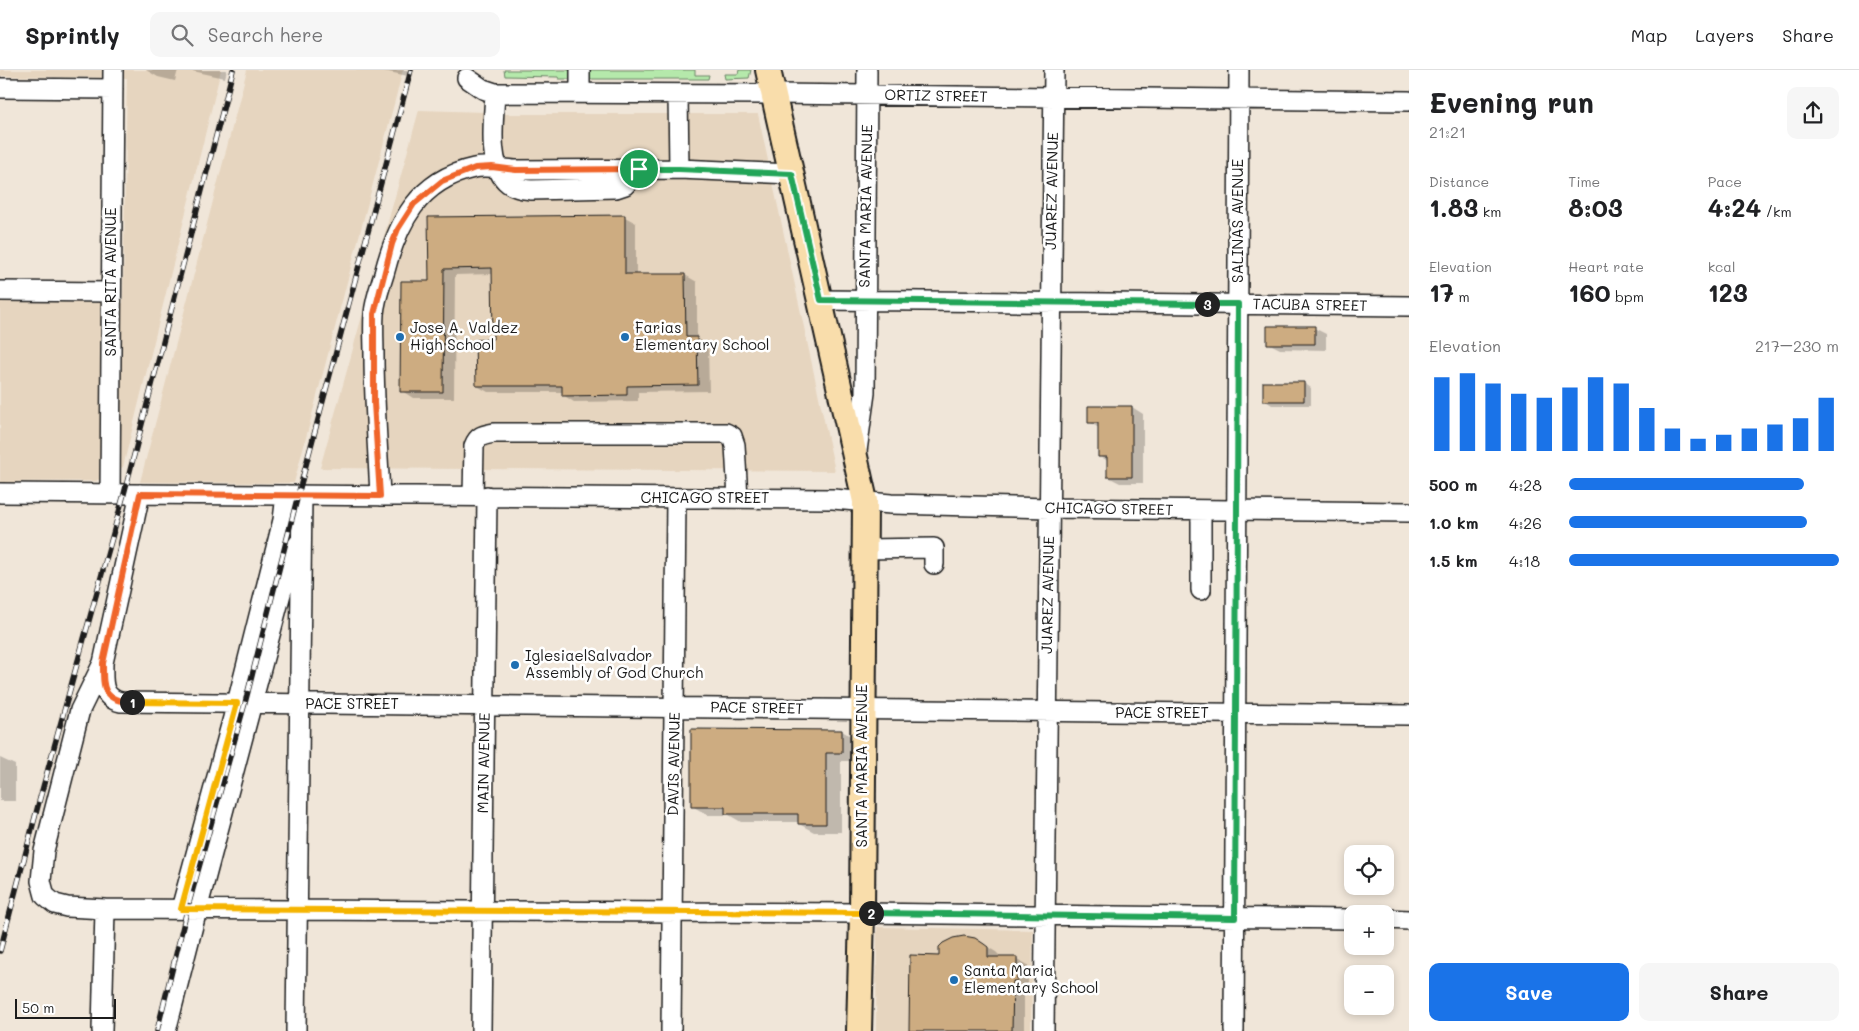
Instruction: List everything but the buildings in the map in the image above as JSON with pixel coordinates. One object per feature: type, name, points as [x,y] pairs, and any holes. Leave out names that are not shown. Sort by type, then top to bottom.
[{"type":"main road","name":"SANTA MARIA AVENUE","points":[[768,70],[865,501],[862,913],[859,1031]]},
{"type":"street","name":"SANTA RITA AVENUE","points":[[110,494],[113,70]]},
{"type":"street","points":[[580,70],[580,93]]},
{"type":"street","name":"SANTA MARIA AVENUE","points":[[856,461],[865,393],[868,70]]},
{"type":"street","name":"JUAREZ AVENUE","points":[[1044,1031],[1050,303],[1054,70]]},
{"type":"street","name":"SALINAS AVENUE","points":[[1234,1031],[1239,70]]},
{"type":"street","name":"ORTIZ STREET","points":[[467,78],[483,89],[495,93],[1409,101]]},
{"type":"street","points":[[0,88],[113,89]]},
{"type":"street","points":[[495,93],[494,158],[497,168]]},
{"type":"street","points":[[678,94],[679,169]]},
{"type":"street","points":[[380,496],[374,403],[374,314],[392,244],[398,229],[414,204],[442,181],[475,168],[516,170],[679,169],[792,174]]},
{"type":"street","points":[[0,292],[111,292]]},
{"type":"street","name":"TACUBA STREET","points":[[821,300],[1409,306]]},
{"type":"street","name":"MAIN AVENUE","points":[[481,1031],[485,705],[480,496],[474,446],[477,439],[482,435],[504,433],[726,433],[732,436],[735,445],[738,498]]},
{"type":"street","name":"CHICAGO STREET","points":[[0,493],[833,498],[891,504],[1049,508],[1409,512]]},
{"type":"street","points":[[140,494],[103,663],[80,710],[44,851],[41,882],[45,896],[55,904],[67,907],[104,909],[189,910],[862,913],[1344,919]]},
{"type":"street","points":[[294,495],[302,538],[296,1031]]},
{"type":"street","points":[[166,1031],[189,910],[244,703],[284,520],[294,495]]},
{"type":"street","name":"DAVIS AVENUE","points":[[671,1031],[676,498]]},
{"type":"street","points":[[1201,510],[1201,590]]},
{"type":"street","points":[[244,703],[292,552],[302,538]]},
{"type":"street","points":[[864,550],[934,548],[934,564]]},
{"type":"street","name":"PACE STREET","points":[[103,663],[103,684],[108,696],[113,700],[121,702],[1409,715]]},
{"type":"street","points":[[102,1031],[104,909]]},
{"type":"street","points":[[1394,919],[1409,920]]},
{"type":"shaded area","points":[[0,70],[221,70],[123,467],[96,481],[0,482],[0,302],[123,303],[127,78],[0,76]]},
{"type":"shaded area","points":[[247,70],[403,70],[294,483],[140,482]]},
{"type":"shaded area","name":"Farias Elementary School","points":[[419,110],[485,112],[486,114],[758,114],[835,471],[320,468]]},
{"type":"shaded area","name":"Santa Maria Elementary School","points":[[877,927],[1033,930],[1031,1031],[876,1031]]},
{"type":"green space","points":[[504,70],[695,70],[695,75],[709,75],[708,79],[559,79],[558,77],[505,76]]},
{"type":"green space","points":[[739,70],[751,70],[749,78],[725,79],[724,74],[738,74]]},
{"type":"railway","points":[[0,951],[124,494],[233,70]]},
{"type":"railway","points":[[157,1031],[187,910],[245,703],[411,70]]},
{"type":"place","name":"Jose A. Valdez High School","points":[[400,337]]},
{"type":"place","name":"Farias Elementary School","points":[[625,337]]},
{"type":"place","name":"IglesiaelSalvador Assembly of God Church","points":[[515,665]]},
{"type":"place","name":"Santa Maria Elementary School","points":[[954,980]]},
{"type":"route","points":[[492,167],[516,170],[639,169],[792,174],[821,300],[1238,304],[1235,918],[862,913],[181,909],[237,703],[121,702],[113,700],[108,696],[103,684],[103,663],[140,494],[380,496],[374,403],[374,314],[392,244],[398,229],[414,204],[442,181],[475,168],[492,167]]}]
